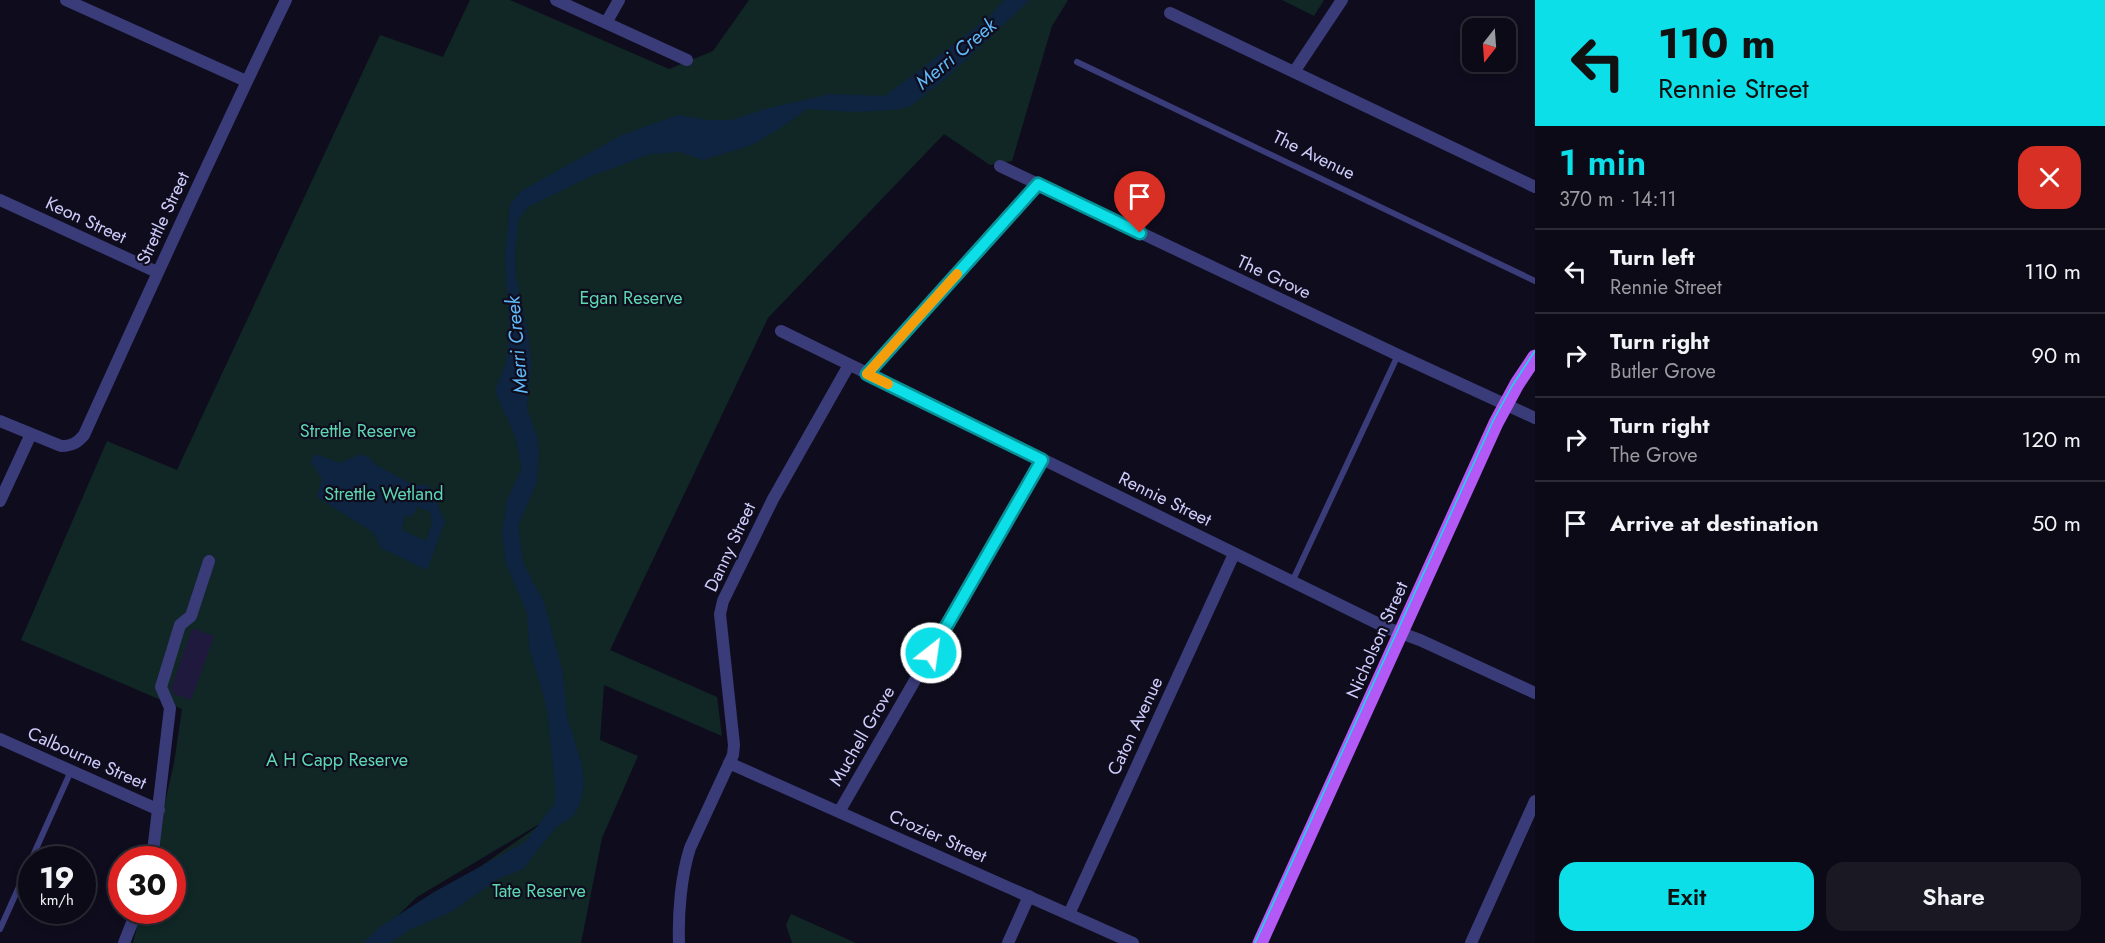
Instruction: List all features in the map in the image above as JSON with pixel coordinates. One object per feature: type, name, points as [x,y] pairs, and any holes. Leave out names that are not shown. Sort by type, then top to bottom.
[{"type":"main road","name":"Nicholson Street","points":[[1260,943],[1506,404],[1535,357]]},
{"type":"street","points":[[66,0],[246,81]]},
{"type":"street","name":"Strettle Street","points":[[31,435],[61,446],[68,446],[77,443],[84,435],[157,272],[286,0]]},
{"type":"street","points":[[556,0],[687,60]]},
{"type":"street","points":[[606,23],[619,0]]},
{"type":"street","points":[[1294,72],[1342,0]]},
{"type":"street","points":[[1170,13],[1535,187]]},
{"type":"street","name":"The Grove","points":[[1000,166],[1535,418]]},
{"type":"street","points":[[867,374],[1038,184]]},
{"type":"street","name":"Keon Street","points":[[0,200],[157,272]]},
{"type":"street","name":"Rennie Street","points":[[781,331],[1387,628],[1431,644],[1535,693]]},
{"type":"street","name":"Danny Street","points":[[679,943],[678,922],[690,848],[729,763],[734,745],[720,620],[723,601],[773,499],[849,365]]},
{"type":"street","points":[[0,421],[31,435],[0,501]]},
{"type":"street","name":"Muchell Grove","points":[[839,812],[1042,460]]},
{"type":"street","name":"Caton Avenue","points":[[1069,914],[1234,554]]},
{"type":"street","points":[[154,846],[170,708],[161,687],[180,625],[191,615],[209,561]]},
{"type":"street","name":"Calbourne Street","points":[[0,739],[159,810]]},
{"type":"street","name":"Crozier Street","points":[[729,763],[1132,943]]},
{"type":"street","points":[[1471,943],[1535,801]]},
{"type":"street","points":[[1008,943],[1029,896]]},
{"type":"street","points":[[124,943],[131,924]]},
{"type":"lane","name":"The Avenue","points":[[1077,62],[1535,281]]},
{"type":"lane","points":[[1292,582],[1398,355]]},
{"type":"lane","points":[[0,929],[71,771]]},
{"type":"green space","points":[[470,0],[510,0],[669,69],[713,51],[749,0],[1068,0],[1052,26],[1012,161],[990,165],[944,134],[768,318],[610,650],[717,697],[722,736],[604,685],[600,740],[638,756],[602,838],[581,943],[372,943],[551,817],[417,897],[370,943],[133,943],[138,924],[186,924],[186,846],[155,846],[174,763],[182,709],[21,640],[107,441],[177,470],[380,35],[443,57]]},
{"type":"green space","points":[[1282,0],[1324,0],[1314,16]]},
{"type":"green space","points":[[791,914],[856,943],[792,943],[786,925]]},
{"type":"water","name":"Merri Creek","points":[[1004,0],[1030,0],[944,80],[909,107],[852,112],[807,109],[752,145],[703,160],[679,152],[651,154],[589,177],[528,207],[518,220],[516,278],[529,337],[531,364],[527,409],[537,437],[539,454],[537,482],[518,526],[524,565],[544,602],[562,669],[567,716],[581,762],[584,783],[580,804],[573,816],[555,828],[523,869],[498,879],[451,912],[411,929],[390,943],[363,943],[380,927],[434,892],[525,842],[555,803],[547,709],[529,646],[527,613],[506,564],[502,534],[507,500],[522,468],[515,436],[495,391],[506,363],[509,327],[505,257],[510,204],[521,191],[622,135],[678,115],[707,120],[732,120],[765,109],[830,94],[885,96],[988,18]]},
{"type":"water","name":"Strettle Wetland","points":[[315,454],[340,463],[361,454],[413,485],[428,485],[445,521],[427,570],[381,548],[374,533],[317,497],[322,479],[311,462]],"holes":[[[417,507],[430,512],[432,524],[426,541],[402,530],[405,515],[412,517]]]},
{"type":"building","points":[[192,628],[214,636],[191,700],[173,694],[171,688]]},
{"type":"tram line","points":[[1255,943],[1493,421],[1535,351]]},
{"type":"slow traffic","points":[[888,384],[867,374],[957,274]]},
{"type":"route","points":[[931,653],[1042,460],[867,374],[1038,184],[1140,233]]},
{"type":"park label","name":"Egan Reserve","points":[[631,298]]},
{"type":"park label","name":"Strettle Reserve","points":[[358,431]]},
{"type":"park label","name":"A H Capp Reserve","points":[[337,760]]},
{"type":"park label","name":"Tate Reserve","points":[[539,891]]}]
